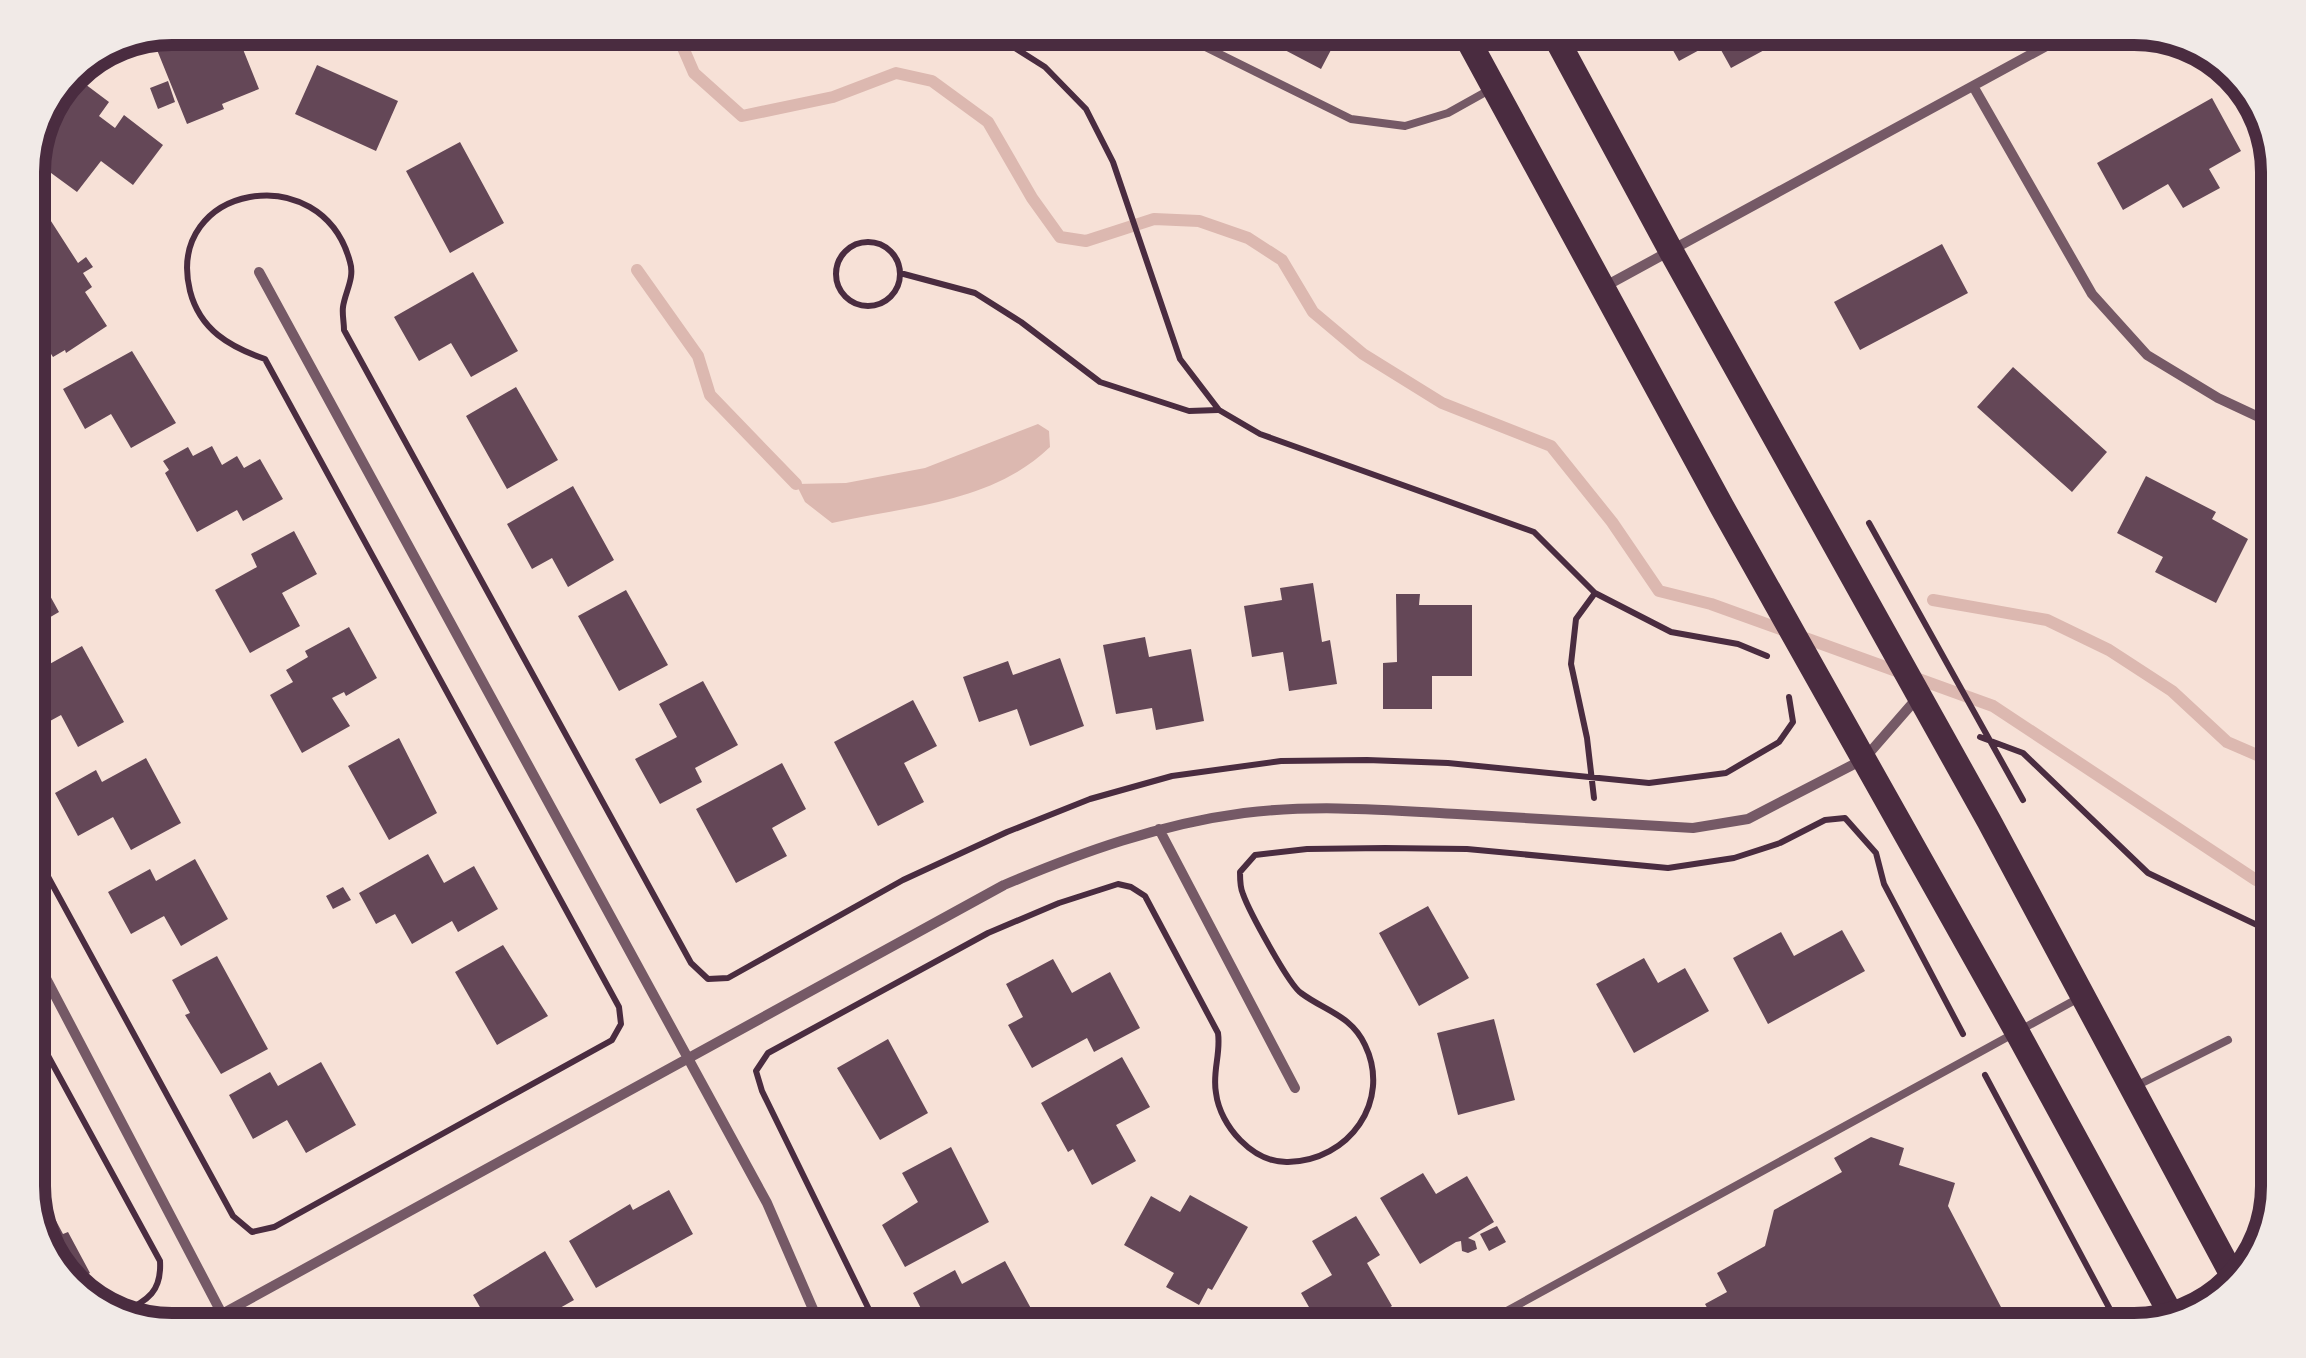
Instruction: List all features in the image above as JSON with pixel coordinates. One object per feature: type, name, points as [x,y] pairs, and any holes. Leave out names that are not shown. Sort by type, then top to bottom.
[{"type":"main road","points":[[1470,45],[2168,1309]]},
{"type":"main road","points":[[1559,45],[1989,821],[2229,1270]]},
{"type":"street","points":[[1602,289],[2049,45]]},
{"type":"street","points":[[1973,86],[2092,294],[2147,355],[2218,398],[2261,418]]},
{"type":"street","points":[[259,272],[689,1056],[767,1203],[815,1313]]},
{"type":"street","points":[[224,1313],[1004,885],[1080,853],[1159,829],[1296,808],[1392,808],[1693,828],[1729,824],[1748,819],[1864,759],[1919,696]]},
{"type":"street","points":[[1159,829],[1295,1088]]},
{"type":"street","points":[[45,976],[221,1313]]},
{"type":"lane","points":[[1201,45],[1351,119],[1404,126],[1448,113],[1494,88]]},
{"type":"lane","points":[[1503,1313],[2081,997]]},
{"type":"lane","points":[[2131,1089],[2228,1040]]},
{"type":"path","points":[[1009,45],[1045,67],[1086,110],[1113,162],[1180,360],[1219,410],[1260,434],[1534,532],[1595,593],[1671,632],[1738,644]]},
{"type":"path","points":[[45,871],[233,1216],[250,1233],[274,1227],[612,1040],[622,1026],[619,1007],[266,358],[227,343],[211,330],[194,305],[186,276],[188,254],[197,232],[209,216],[234,200],[257,195],[282,195],[308,204],[332,224],[352,268],[342,309],[344,330],[691,963],[708,982],[728,978],[903,880],[1006,832],[1090,800],[1172,776],[1281,761],[1367,760],[1448,763],[1649,783],[1726,772],[1779,742],[1795,725],[1789,696]]},
{"type":"path","points":[[866,242],[876,243],[893,254],[900,274],[894,294],[876,306],[854,303],[838,287],[836,267],[847,250],[866,242]]},
{"type":"path","points":[[900,274],[974,293],[1021,322],[1100,382],[1189,410],[1219,410]]},
{"type":"path","points":[[1869,523],[2023,800]]},
{"type":"path","points":[[1595,593],[1576,618],[1571,664],[1588,738],[1597,822]]},
{"type":"path","points":[[2023,753],[2148,873],[2261,926]]},
{"type":"path","points":[[871,1313],[754,1070],[768,1053],[988,932],[1059,902],[1118,884],[1133,887],[1145,896],[1218,1033],[1216,1095],[1226,1121],[1241,1141],[1261,1156],[1284,1162],[1307,1160],[1344,1143],[1360,1128],[1374,1083],[1364,1043],[1351,1024],[1296,991],[1242,892],[1238,872],[1256,856],[1307,849],[1468,849],[1668,868],[1734,858],[1844,815],[1876,853],[1884,884],[1960,1028]]},
{"type":"path","points":[[45,1050],[160,1261],[163,1278],[150,1297],[133,1307]]},
{"type":"path","points":[[1987,1080],[2112,1313]]},
{"type":"shaded area","points":[[1038,424],[1049,431],[1050,447],[1002,480],[947,500],[832,523],[805,502],[796,484],[846,483],[925,468]]},
{"type":"building","points":[[241,45],[259,89],[187,124],[156,46]]},
{"type":"building","points":[[1275,45],[1334,45],[1321,69]]},
{"type":"building","points":[[1670,45],[1709,45],[1679,61]]},
{"type":"building","points":[[1718,45],[1774,45],[1731,68]]},
{"type":"building","points":[[317,65],[398,101],[376,151],[295,114]]},
{"type":"building","points":[[168,81],[175,102],[158,109],[150,88]]},
{"type":"building","points":[[82,82],[109,102],[99,116],[115,128],[124,115],[163,145],[133,185],[101,161],[77,192],[45,169],[47,147],[61,120],[58,118],[66,101]]},
{"type":"building","points":[[2212,98],[2241,151],[2209,169],[2220,188],[2183,208],[2168,184],[2123,210],[2097,163]]},
{"type":"building","points":[[460,142],[504,223],[450,253],[406,171]]},
{"type":"building","points":[[49,218],[78,263],[86,257],[93,267],[83,273],[92,287],[85,292],[107,326],[66,353],[65,350],[53,357],[45,345],[45,221]]},
{"type":"building","points":[[1942,244],[1968,293],[1860,350],[1834,302]]},
{"type":"building","points":[[473,272],[518,351],[471,377],[451,343],[419,361],[394,317]]},
{"type":"building","points":[[2261,287],[2261,309],[2255,307]]},
{"type":"building","points":[[132,351],[176,423],[131,448],[111,414],[85,429],[63,389]]},
{"type":"building","points":[[2013,367],[2107,452],[2072,492],[1977,407]]},
{"type":"building","points":[[516,387],[558,460],[507,489],[466,416]]},
{"type":"building","points":[[212,446],[222,465],[237,456],[244,468],[260,459],[283,499],[243,521],[237,510],[197,532],[165,473],[169,470],[163,461],[188,447],[193,456]]},
{"type":"building","points":[[2146,476],[2216,512],[2212,519],[2248,539],[2216,603],[2155,572],[2163,557],[2117,533]]},
{"type":"building","points":[[573,486],[614,560],[568,587],[552,558],[532,569],[507,524]]},
{"type":"building","points":[[294,531],[317,574],[282,593],[300,626],[250,653],[215,590],[257,567],[251,554]]},
{"type":"building","points":[[1313,583],[1322,642],[1330,640],[1337,684],[1289,691],[1283,652],[1252,657],[1244,606],[1282,600],[1280,588]]},
{"type":"building","points":[[45,587],[59,612],[45,620]]},
{"type":"building","points":[[626,590],[668,665],[619,691],[578,616]]},
{"type":"building","points":[[1396,594],[1420,594],[1419,605],[1472,605],[1472,676],[1432,676],[1432,709],[1383,709],[1383,663],[1397,662]]},
{"type":"building","points":[[349,627],[377,678],[346,696],[344,692],[332,698],[350,726],[302,753],[270,695],[293,682],[286,670],[308,657],[305,651]]},
{"type":"building","points":[[1145,637],[1149,657],[1191,649],[1204,721],[1156,730],[1152,708],[1116,714],[1103,645]]},
{"type":"building","points":[[82,646],[124,722],[78,747],[61,715],[45,724],[45,667]]},
{"type":"building","points":[[1060,658],[1084,726],[1030,746],[1017,709],[979,722],[963,677],[1008,661],[1013,675]]},
{"type":"building","points":[[703,681],[738,745],[695,768],[702,782],[660,804],[635,759],[677,737],[659,704]]},
{"type":"building","points":[[913,700],[937,746],[904,763],[924,802],[878,826],[834,742]]},
{"type":"building","points":[[399,738],[437,813],[389,840],[348,766]]},
{"type":"building","points":[[146,758],[181,823],[131,850],[113,817],[78,836],[55,793],[96,770],[102,782]]},
{"type":"building","points":[[782,763],[806,809],[772,828],[787,856],[736,883],[696,809]]},
{"type":"building","points":[[428,854],[444,883],[474,866],[498,909],[458,932],[452,921],[412,944],[395,914],[376,924],[359,893]]},
{"type":"building","points":[[195,859],[228,919],[181,946],[164,916],[131,934],[108,892],[150,869],[156,881]]},
{"type":"building","points":[[343,887],[351,900],[333,909],[326,896]]},
{"type":"building","points":[[1428,906],[1469,978],[1419,1006],[1379,933]]},
{"type":"building","points":[[1842,930],[1865,971],[1768,1024],[1733,958],[1781,932],[1794,956]]},
{"type":"building","points":[[503,945],[548,1016],[497,1045],[455,972]]},
{"type":"building","points":[[217,956],[268,1049],[221,1074],[185,1015],[190,1013],[172,980]]},
{"type":"building","points":[[1644,958],[1658,983],[1685,968],[1709,1011],[1634,1053],[1596,984]]},
{"type":"building","points":[[1053,959],[1072,993],[1110,972],[1140,1028],[1094,1052],[1087,1038],[1032,1068],[1008,1025],[1023,1017],[1006,984]]},
{"type":"building","points":[[1494,1019],[1515,1100],[1458,1115],[1437,1033]]},
{"type":"building","points":[[888,1039],[928,1113],[880,1140],[837,1068]]},
{"type":"building","points":[[1122,1057],[1150,1107],[1116,1125],[1136,1161],[1092,1185],[1041,1103]]},
{"type":"building","points":[[321,1062],[356,1125],[306,1153],[287,1120],[253,1139],[229,1095],[270,1072],[278,1086]]},
{"type":"building","points":[[1871,1137],[1904,1148],[1899,1165],[1955,1183],[1948,1206],[2004,1313],[1710,1313],[1705,1304],[1727,1292],[1717,1273],[1765,1246],[1774,1210],[1842,1172],[1834,1158]]},
{"type":"building","points":[[951,1147],[989,1222],[905,1267],[882,1225],[918,1202],[902,1173]]},
{"type":"building","points":[[1423,1173],[1436,1194],[1467,1176],[1494,1222],[1468,1238],[1475,1241],[1477,1249],[1462,1251],[1461,1241],[1456,1242],[1420,1264],[1380,1198]]},
{"type":"building","points":[[669,1190],[693,1234],[596,1288],[569,1241],[630,1204],[633,1210]]},
{"type":"building","points":[[1190,1195],[1248,1227],[1212,1290],[1208,1288],[1199,1305],[1166,1287],[1174,1273],[1124,1245],[1151,1196],[1180,1212]]},
{"type":"building","points":[[46,1203],[63,1234],[68,1232],[90,1273],[83,1277],[62,1250]]},
{"type":"building","points":[[1356,1216],[1380,1255],[1367,1263],[1392,1306],[1380,1313],[1312,1313],[1301,1293],[1332,1275],[1312,1241]]},
{"type":"building","points":[[1497,1226],[1506,1242],[1489,1251],[1480,1234]]},
{"type":"building","points":[[545,1251],[574,1300],[551,1313],[483,1313],[473,1295]]},
{"type":"building","points":[[1005,1261],[1033,1313],[923,1313],[913,1293],[955,1270],[962,1284]]},
{"type":"waterway","points":[[682,45],[694,73],[742,116],[833,97],[896,73],[932,81],[988,122],[1032,198],[1060,237],[1086,241],[1154,219],[1199,221],[1248,238],[1282,260],[1313,312],[1363,354],[1442,403],[1551,446],[1612,522],[1659,591],[1711,604],[1993,706],[2261,882]]},
{"type":"waterway","points":[[637,270],[698,356],[710,395],[796,484]]},
{"type":"waterway","points":[[1933,600],[2047,620],[2109,650],[2172,691],[2227,742],[2261,757]]}]
